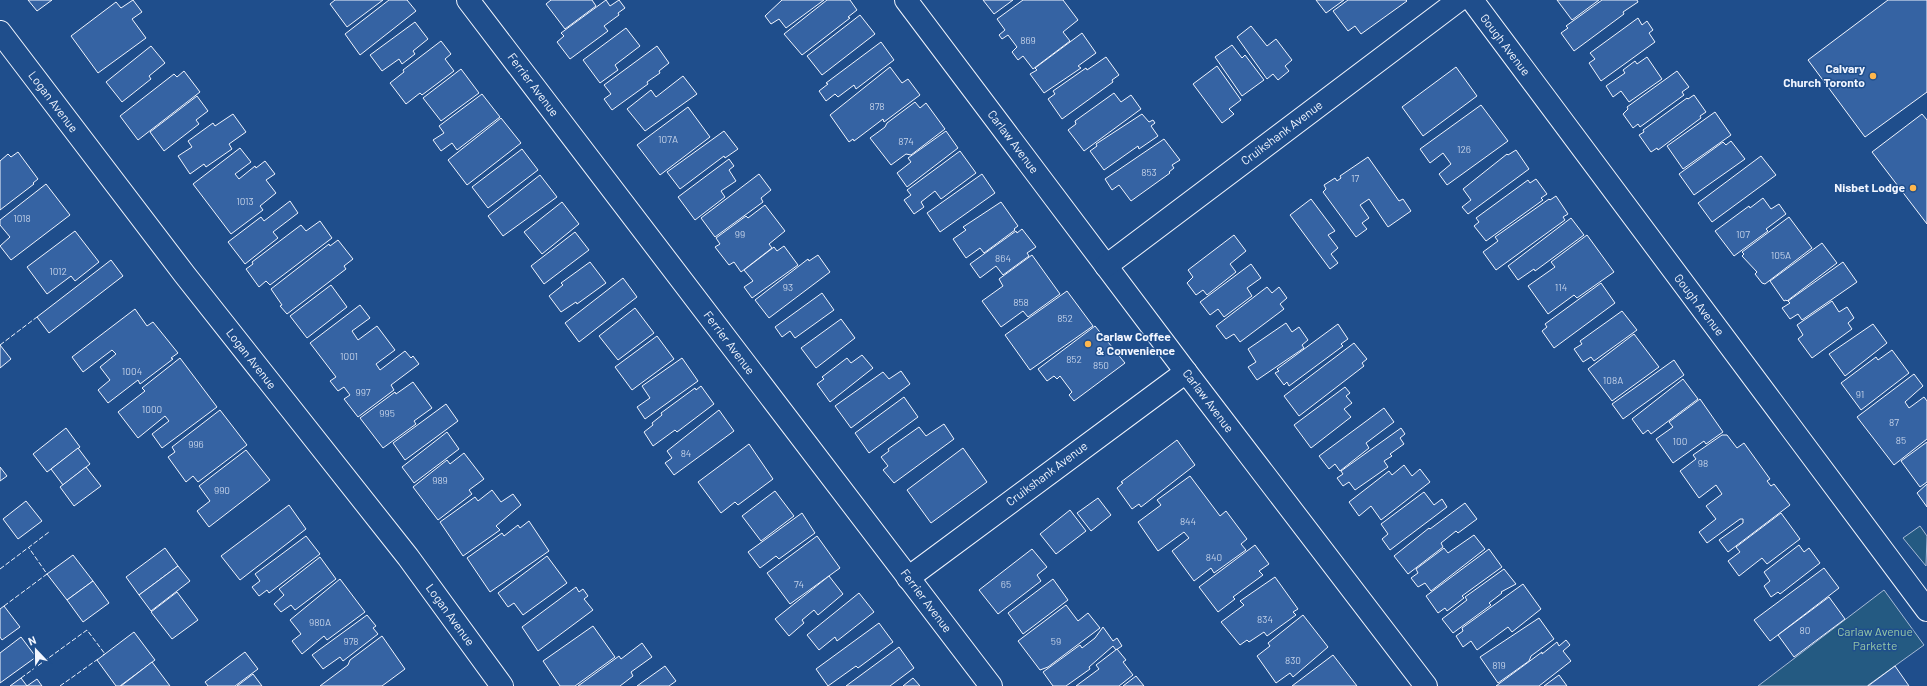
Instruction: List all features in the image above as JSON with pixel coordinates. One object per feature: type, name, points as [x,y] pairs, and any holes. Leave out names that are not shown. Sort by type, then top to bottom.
[{"type":"street","name":"Ferrier Avenue","points":[[468,0],[991,686]]},
{"type":"street","name":"Carlaw Avenue","points":[[906,0],[1186,372],[1426,686]]},
{"type":"street","name":"Cruikshank Avenue","points":[[1106,266],[1459,0]]},
{"type":"street","name":"Gough Avenue","points":[[1472,0],[1927,610]]},
{"type":"street","name":"Logan Avenue","points":[[0,32],[185,275],[408,557],[502,686]]},
{"type":"street","name":"Cruikshank Avenue","points":[[908,578],[1186,372]]},
{"type":"green space","points":[[1920,526],[1927,536],[1926,566],[1903,538]]},
{"type":"green space","name":"Carlaw Avenue Parkette","points":[[1884,590],[1924,645],[1867,686],[1758,686]]},
{"type":"building","points":[[28,0],[52,0],[37,11]]},
{"type":"building","points":[[133,0],[142,12],[132,19],[146,38],[98,73],[71,36],[116,2],[121,8]]},
{"type":"building","points":[[335,0],[383,0],[347,27],[330,4]]},
{"type":"building","points":[[389,0],[407,0],[416,11],[360,55],[345,34]]},
{"type":"building","points":[[551,0],[592,0],[596,6],[565,29],[546,4]]},
{"type":"building","points":[[606,0],[610,6],[619,0],[625,8],[618,13],[619,15],[604,26],[608,31],[570,59],[557,42],[564,36],[561,33]]},
{"type":"building","points":[[782,0],[824,0],[786,28],[779,19],[771,24],[765,16]]},
{"type":"building","points":[[827,0],[850,0],[857,10],[848,17],[850,18],[802,55],[784,34]]},
{"type":"building","points":[[983,0],[1013,0],[994,14]]},
{"type":"building","points":[[1023,0],[1063,0],[1078,20],[1063,32],[1070,41],[1033,69],[1023,56],[1018,60],[1012,52],[1017,47],[1008,35],[1002,39],[999,35],[1005,30],[997,19]]},
{"type":"building","points":[[1316,0],[1344,0],[1326,13]]},
{"type":"building","points":[[1348,0],[1407,1],[1361,34],[1355,26],[1348,31],[1333,11]]},
{"type":"building","points":[[1557,0],[1599,0],[1572,20]]},
{"type":"building","points":[[1602,0],[1637,0],[1638,2],[1574,51],[1561,33],[1568,28],[1566,26]]},
{"type":"building","name":"Calvary Church Toronto","points":[[1888,0],[1927,0],[1927,92],[1865,137],[1808,60]]},
{"type":"building","points":[[860,15],[875,34],[822,75],[807,56]]},
{"type":"building","points":[[1638,18],[1642,25],[1647,21],[1653,30],[1649,33],[1655,42],[1601,81],[1589,63],[1595,59],[1590,53]]},
{"type":"building","points":[[415,22],[428,39],[413,51],[415,54],[402,64],[399,59],[382,71],[370,55]]},
{"type":"building","points":[[1251,26],[1267,46],[1276,39],[1292,60],[1285,66],[1289,71],[1278,80],[1273,74],[1267,79],[1237,37]]},
{"type":"building","points":[[626,28],[640,46],[615,65],[618,70],[600,83],[583,60]]},
{"type":"building","points":[[1082,33],[1096,53],[1078,66],[1081,68],[1044,93],[1030,74],[1037,70],[1035,68]]},
{"type":"building","points":[[441,41],[451,54],[445,59],[454,71],[422,95],[420,93],[406,104],[390,83],[404,72],[403,70]]},
{"type":"building","points":[[881,42],[894,60],[856,89],[854,85],[838,97],[835,94],[826,101],[819,91],[828,84],[826,83]]},
{"type":"building","points":[[1232,45],[1242,58],[1245,55],[1264,80],[1242,96],[1215,57]]},
{"type":"building","points":[[151,46],[165,63],[149,76],[151,79],[122,102],[106,82]]},
{"type":"building","points":[[657,46],[669,63],[659,71],[660,73],[647,82],[648,84],[612,110],[604,99],[611,94],[604,85]]},
{"type":"building","points":[[1106,57],[1119,75],[1112,80],[1113,82],[1062,119],[1048,99],[1055,94],[1053,91],[1086,68],[1087,70]]},
{"type":"building","points":[[1647,57],[1662,79],[1629,102],[1621,91],[1613,97],[1606,86],[1625,73],[1623,70],[1635,61],[1637,64]]},
{"type":"building","points":[[1217,66],[1241,100],[1229,109],[1234,114],[1222,123],[1193,84]]},
{"type":"building","points":[[890,67],[902,83],[908,79],[920,95],[884,122],[883,119],[854,141],[853,139],[849,142],[830,115]]},
{"type":"building","points":[[1456,67],[1477,96],[1423,136],[1402,107]]},
{"type":"building","points":[[461,69],[479,93],[441,121],[423,98]]},
{"type":"building","points":[[184,71],[200,92],[138,140],[120,116],[174,74],[177,77]]},
{"type":"building","points":[[1677,71],[1689,87],[1682,92],[1684,95],[1640,127],[1638,124],[1633,128],[1623,114],[1628,109],[1627,107]]},
{"type":"building","points":[[683,76],[697,94],[645,131],[627,109],[651,90],[656,97]]},
{"type":"building","points":[[1114,93],[1121,102],[1131,95],[1141,109],[1084,151],[1068,130],[1076,124],[1075,121]]},
{"type":"building","points":[[482,94],[500,117],[457,150],[452,143],[441,151],[433,140],[444,133],[439,126]]},
{"type":"building","points":[[1694,95],[1706,112],[1700,116],[1701,118],[1658,150],[1657,148],[1651,152],[1639,135],[1644,132],[1643,130],[1687,98],[1688,99]]},
{"type":"building","points":[[197,96],[208,111],[196,120],[199,124],[164,151],[150,132]]},
{"type":"building","points":[[915,102],[920,108],[926,103],[945,129],[911,155],[906,154],[891,165],[870,138]]},
{"type":"building","points":[[1481,105],[1508,141],[1447,185],[1439,174],[1451,164],[1443,153],[1430,163],[1420,149]]},
{"type":"building","points":[[688,107],[710,137],[660,175],[637,145]]},
{"type":"building","points":[[1715,112],[1731,135],[1683,169],[1667,146]]},
{"type":"building","points":[[233,114],[246,132],[229,144],[232,149],[206,167],[204,164],[190,174],[178,156],[192,147],[188,141],[213,123],[215,126]]},
{"type":"building","points":[[1142,114],[1149,122],[1153,120],[1155,123],[1151,126],[1158,136],[1139,149],[1138,146],[1104,170],[1090,151],[1097,146],[1096,144]]},
{"type":"building","name":"Nisbet Lodge","points":[[1922,114],[1927,120],[1927,224],[1872,152]]},
{"type":"building","points":[[501,118],[521,143],[467,185],[448,160]]},
{"type":"building","points":[[724,131],[738,149],[725,158],[724,156],[680,189],[667,172]]},
{"type":"building","points":[[946,131],[958,148],[907,187],[897,173],[911,162],[908,158]]},
{"type":"building","points":[[1164,139],[1180,160],[1172,165],[1174,168],[1169,172],[1170,173],[1131,201],[1119,185],[1112,190],[1105,179]]},
{"type":"building","points":[[1731,141],[1745,159],[1694,195],[1679,174],[1723,142],[1726,145]]},
{"type":"building","points":[[240,148],[251,162],[235,174],[239,179],[255,166],[256,168],[265,161],[275,174],[266,180],[276,193],[260,206],[263,210],[231,234],[193,184]]},
{"type":"building","points":[[522,149],[538,170],[488,208],[472,187]]},
{"type":"building","points":[[1516,150],[1529,169],[1468,214],[1462,207],[1471,200],[1463,189],[1507,154],[1508,155]]},
{"type":"building","points":[[960,151],[976,173],[941,199],[935,191],[921,202],[924,207],[914,214],[904,200],[911,195],[907,190]]},
{"type":"building","points":[[18,152],[38,179],[33,183],[34,184],[0,210],[0,161],[8,154],[11,157]]},
{"type":"building","points":[[1761,156],[1776,175],[1712,222],[1698,203]]},
{"type":"building","points":[[1368,157],[1399,201],[1403,199],[1411,211],[1388,227],[1369,199],[1360,205],[1369,218],[1362,223],[1367,229],[1356,237],[1323,192],[1326,189],[1324,185],[1335,178],[1337,181],[1341,178],[1340,176]]},
{"type":"building","points":[[729,159],[734,166],[729,170],[736,181],[721,191],[725,197],[695,220],[678,197]]},
{"type":"building","points":[[759,174],[771,190],[761,198],[763,202],[715,237],[701,218]]},
{"type":"building","points":[[982,174],[995,193],[940,232],[927,213]]},
{"type":"building","points":[[540,175],[557,197],[503,236],[488,216]]},
{"type":"building","points":[[1536,179],[1547,194],[1541,198],[1543,200],[1486,241],[1474,226],[1479,222],[1476,218],[1528,180],[1530,183]]},
{"type":"building","points":[[46,184],[70,215],[11,260],[0,246],[10,237],[0,225],[0,220]]},
{"type":"building","points":[[1556,196],[1568,214],[1563,217],[1565,220],[1496,270],[1483,252],[1498,241],[1495,237],[1549,199],[1550,200]]},
{"type":"building","points":[[1763,198],[1771,209],[1779,204],[1786,214],[1766,229],[1768,231],[1734,256],[1715,231],[1749,206],[1750,208]]},
{"type":"building","points":[[1311,199],[1335,231],[1328,235],[1338,248],[1331,254],[1338,263],[1330,269],[1290,215]]},
{"type":"building","points":[[290,201],[298,213],[273,232],[278,238],[245,264],[228,242],[261,217],[264,221]]},
{"type":"building","points":[[562,202],[579,224],[542,254],[524,232]]},
{"type":"building","points":[[1001,202],[1018,226],[1014,229],[1015,230],[984,253],[980,248],[966,258],[953,239],[966,230],[963,227]]},
{"type":"building","points":[[765,205],[785,231],[769,244],[772,248],[741,272],[734,262],[729,265],[715,247],[720,244],[716,238],[746,216],[748,218]]},
{"type":"building","points":[[1789,217],[1812,248],[1765,284],[1762,283],[1755,274],[1757,272],[1742,256],[1744,254],[1742,252]]},
{"type":"building","points":[[1571,218],[1584,235],[1535,271],[1534,269],[1518,280],[1508,266]]},
{"type":"building","points":[[320,221],[332,238],[270,285],[266,281],[259,287],[246,269],[253,264],[252,262],[301,225],[306,231]]},
{"type":"building","points":[[1022,229],[1036,247],[1027,253],[1029,256],[1003,275],[996,266],[980,278],[970,264],[1016,231],[1017,233]]},
{"type":"building","points":[[75,231],[99,262],[75,281],[71,276],[47,294],[27,267]]},
{"type":"building","points":[[575,232],[589,250],[544,284],[531,266]]},
{"type":"building","points":[[1234,235],[1246,251],[1230,264],[1236,272],[1207,295],[1203,290],[1196,295],[1187,283],[1193,277],[1188,270]]},
{"type":"building","points":[[1587,235],[1614,272],[1577,298],[1574,295],[1548,314],[1528,286],[1555,267],[1551,262]]},
{"type":"building","points":[[338,240],[353,259],[344,266],[346,269],[287,314],[280,306],[282,305],[271,289],[329,244],[330,246]]},
{"type":"building","points":[[1822,243],[1837,263],[1787,301],[1784,301],[1770,281]]},
{"type":"building","points":[[784,246],[798,265],[752,298],[744,287],[753,281],[744,270],[774,247],[777,251]]},
{"type":"building","points":[[818,255],[830,272],[769,318],[755,300],[808,259],[809,261]]},
{"type":"building","points":[[1032,255],[1060,294],[1028,317],[1023,311],[1001,327],[982,301],[1003,286],[999,279]]},
{"type":"building","points":[[111,260],[123,276],[49,333],[37,317]]},
{"type":"building","points":[[590,262],[606,283],[577,304],[576,302],[561,312],[549,296],[563,285],[561,283]]},
{"type":"building","points":[[1843,262],[1857,282],[1802,320],[1798,314],[1790,319],[1782,308],[1790,303],[1788,301]]},
{"type":"building","points":[[1251,264],[1261,278],[1247,288],[1252,296],[1224,317],[1218,309],[1210,315],[1200,302]]},
{"type":"building","points":[[623,278],[637,297],[579,342],[565,323]]},
{"type":"building","points":[[1601,283],[1615,303],[1554,348],[1542,331],[1547,327],[1545,324]]},
{"type":"building","points":[[331,285],[347,307],[307,338],[290,316]]},
{"type":"building","points":[[1267,287],[1272,293],[1279,287],[1287,298],[1280,304],[1284,309],[1240,342],[1234,334],[1226,339],[1216,326]]},
{"type":"building","points":[[1067,291],[1093,326],[1030,370],[1005,335]]},
{"type":"building","points":[[822,293],[834,310],[795,338],[790,331],[782,337],[775,327]]},
{"type":"building","points":[[1832,301],[1839,312],[1847,307],[1854,318],[1848,323],[1852,329],[1812,358],[1798,339],[1803,335],[1797,325]]},
{"type":"building","points":[[360,305],[370,318],[352,331],[358,340],[377,326],[395,350],[376,364],[380,370],[405,351],[411,358],[413,356],[419,364],[391,385],[394,390],[358,417],[344,399],[350,395],[344,387],[338,391],[330,381],[336,377],[310,343]]},
{"type":"building","points":[[635,308],[654,333],[618,360],[599,336]]},
{"type":"building","points":[[135,309],[147,326],[153,322],[178,353],[171,358],[173,359],[140,384],[138,380],[108,403],[98,390],[110,380],[100,367],[116,354],[112,350],[83,372],[72,357]]},
{"type":"building","points":[[1622,311],[1637,330],[1594,361],[1591,357],[1583,362],[1574,349],[1582,344],[1580,341]]},
{"type":"building","points":[[841,319],[855,338],[816,368],[801,348]]},
{"type":"building","points":[[1286,323],[1292,332],[1299,327],[1308,340],[1302,345],[1304,348],[1257,380],[1248,367],[1256,362],[1248,349]]},
{"type":"building","points":[[1338,324],[1348,339],[1341,344],[1343,346],[1289,386],[1287,382],[1284,385],[1275,373],[1279,371],[1277,369]]},
{"type":"building","points":[[1873,324],[1887,343],[1845,376],[1829,354]]},
{"type":"building","points":[[1095,326],[1125,363],[1074,401],[1069,395],[1072,392],[1060,376],[1057,379],[1054,376],[1047,381],[1038,369]]},
{"type":"building","points":[[1634,334],[1659,367],[1612,401],[1588,369]]},
{"type":"building","points":[[657,336],[674,359],[632,390],[615,367]]},
{"type":"building","points":[[1354,343],[1367,359],[1362,363],[1364,366],[1299,416],[1284,396]]},
{"type":"building","points":[[0,345],[11,359],[0,368]]},
{"type":"building","points":[[1892,350],[1909,373],[1861,410],[1841,383],[1876,357],[1878,360]]},
{"type":"building","points":[[862,355],[873,368],[830,402],[817,384],[824,379],[822,377],[847,358],[851,363]]},
{"type":"building","points":[[180,358],[217,407],[162,448],[152,434],[169,421],[165,416],[138,438],[118,412],[145,391],[142,388]]},
{"type":"building","points":[[682,358],[698,381],[645,419],[637,407],[650,398],[642,386]]},
{"type":"building","points":[[1674,360],[1684,375],[1623,419],[1612,404]]},
{"type":"building","points":[[901,371],[910,384],[851,428],[835,406],[883,372],[889,379]]},
{"type":"building","points":[[1914,374],[1923,386],[1905,402],[1909,408],[1924,397],[1927,401],[1927,439],[1894,465],[1857,417]]},
{"type":"building","points":[[1683,379],[1698,399],[1651,434],[1648,430],[1643,434],[1632,419]]},
{"type":"building","points":[[413,382],[432,408],[414,421],[416,424],[383,448],[360,418],[395,392],[396,394]]},
{"type":"building","points":[[701,386],[714,404],[677,432],[675,430],[653,446],[644,432],[662,415],[661,413],[695,388],[696,390]]},
{"type":"building","points":[[1345,387],[1350,393],[1346,396],[1352,403],[1344,409],[1351,417],[1311,448],[1294,425]]},
{"type":"building","points":[[904,397],[918,417],[869,453],[855,433]]},
{"type":"building","points":[[1700,399],[1723,432],[1706,444],[1704,441],[1673,463],[1656,439],[1673,427],[1669,422]]},
{"type":"building","points":[[446,404],[458,421],[405,460],[393,443]]},
{"type":"building","points":[[1384,408],[1394,422],[1366,443],[1369,448],[1340,471],[1335,464],[1329,469],[1319,456]]},
{"type":"building","points":[[220,410],[247,445],[198,482],[193,476],[186,482],[168,457],[175,452],[172,447]]},
{"type":"building","points":[[719,410],[734,431],[674,475],[665,463],[672,458],[667,451]]},
{"type":"building","points":[[944,424],[954,439],[894,483],[883,470],[888,466],[881,457],[889,451],[888,449],[919,427],[926,436]]},
{"type":"building","points":[[66,428],[80,447],[47,472],[33,454]]},
{"type":"building","points":[[1401,428],[1405,434],[1400,438],[1404,444],[1390,454],[1392,456],[1384,461],[1388,467],[1355,490],[1349,482],[1343,486],[1337,478],[1343,474],[1341,471]]},
{"type":"building","points":[[447,432],[459,449],[414,483],[402,467]]},
{"type":"building","points":[[1722,435],[1727,435],[1737,448],[1744,443],[1770,479],[1767,481],[1771,486],[1774,484],[1790,505],[1728,552],[1719,540],[1743,523],[1743,519],[1740,519],[1707,543],[1699,532],[1716,519],[1706,506],[1722,494],[1716,485],[1699,498],[1680,471],[1696,459],[1693,455]]},
{"type":"building","points":[[1177,440],[1195,465],[1141,507],[1139,504],[1132,509],[1117,488],[1123,483],[1121,482]]},
{"type":"building","points":[[1927,442],[1927,482],[1920,487],[1901,461]]},
{"type":"building","points":[[749,444],[773,479],[738,505],[735,502],[721,513],[698,482]]},
{"type":"building","points":[[78,448],[90,464],[63,485],[51,469]]},
{"type":"building","points":[[963,448],[987,482],[931,523],[907,490]]},
{"type":"building","points":[[246,450],[270,480],[209,527],[197,511],[210,501],[199,486]]},
{"type":"building","points":[[464,453],[484,479],[469,490],[472,494],[438,520],[413,487],[447,460],[450,464]]},
{"type":"building","points":[[1404,465],[1412,476],[1420,469],[1430,482],[1381,520],[1371,506],[1359,516],[1349,502],[1389,471],[1392,475]]},
{"type":"building","points":[[0,467],[7,476],[0,481]]},
{"type":"building","points":[[86,467],[101,486],[74,506],[60,487]]},
{"type":"building","points":[[1190,476],[1220,516],[1226,511],[1247,539],[1241,544],[1246,550],[1214,573],[1211,568],[1194,581],[1172,551],[1189,538],[1184,532],[1158,551],[1138,522],[1161,505],[1157,500]]},
{"type":"building","points":[[1927,484],[1927,507],[1917,493]]},
{"type":"building","points":[[492,490],[501,502],[513,494],[521,505],[496,526],[500,530],[463,556],[440,522],[475,497],[478,501]]},
{"type":"building","points":[[775,491],[794,516],[761,541],[742,516]]},
{"type":"building","points":[[1424,492],[1434,505],[1442,499],[1447,507],[1390,550],[1382,539],[1388,534],[1381,524]]},
{"type":"building","points":[[1098,498],[1111,515],[1091,531],[1077,513]]},
{"type":"building","points":[[26,501],[42,521],[18,539],[3,519]]},
{"type":"building","points":[[1465,503],[1477,519],[1458,533],[1456,531],[1441,543],[1443,547],[1408,574],[1394,556],[1429,528],[1430,529]]},
{"type":"building","points":[[289,505],[306,529],[240,580],[221,556]]},
{"type":"building","points":[[1070,510],[1086,531],[1056,554],[1040,534]]},
{"type":"building","points":[[802,513],[815,533],[779,559],[776,556],[760,568],[748,552]]},
{"type":"building","points":[[1781,513],[1800,539],[1767,564],[1762,558],[1739,576],[1728,561],[1740,552],[1736,547]]},
{"type":"building","points":[[529,521],[549,551],[490,592],[467,558],[502,533],[504,536],[518,525],[520,528]]},
{"type":"building","points":[[1474,535],[1485,549],[1431,591],[1425,583],[1418,587],[1411,578],[1418,573],[1416,569],[1444,548],[1448,553]]},
{"type":"building","points":[[306,536],[320,554],[269,593],[267,590],[259,596],[252,587],[260,581],[255,574]]},
{"type":"building","points":[[817,536],[840,568],[790,604],[767,573]]},
{"type":"building","points":[[1255,545],[1269,564],[1259,571],[1263,575],[1233,597],[1235,599],[1218,612],[1199,587]]},
{"type":"building","points":[[1799,545],[1804,552],[1809,548],[1820,563],[1780,594],[1778,592],[1771,597],[1764,586],[1770,581],[1764,572]]},
{"type":"building","points":[[165,548],[178,566],[139,595],[126,577]]},
{"type":"building","points":[[1032,549],[1047,567],[1037,575],[1041,581],[998,614],[979,590]]},
{"type":"building","points":[[1489,549],[1502,567],[1462,596],[1464,598],[1447,611],[1445,608],[1438,613],[1426,596]]},
{"type":"building","points":[[73,555],[93,581],[67,600],[47,574]]},
{"type":"building","points":[[547,556],[567,583],[523,615],[514,603],[508,607],[498,593]]},
{"type":"building","points":[[320,557],[336,579],[295,610],[291,605],[281,612],[274,604],[284,595],[279,589]]},
{"type":"building","points":[[178,566],[190,581],[151,611],[139,595]]},
{"type":"building","points":[[1824,568],[1839,588],[1770,641],[1754,620]]},
{"type":"building","points":[[1504,569],[1516,584],[1501,592],[1502,593],[1489,603],[1491,605],[1453,633],[1442,619],[1467,600],[1465,597]]},
{"type":"building","points":[[829,576],[843,594],[818,615],[814,610],[802,620],[804,623],[789,636],[775,619]]},
{"type":"building","points":[[1275,577],[1298,609],[1293,612],[1296,615],[1267,636],[1264,632],[1249,642],[1247,640],[1240,645],[1221,622],[1244,605],[1240,601]]},
{"type":"building","points":[[340,579],[365,612],[327,640],[324,636],[302,654],[292,641],[301,634],[290,620]]},
{"type":"building","points":[[1053,579],[1068,600],[1023,634],[1008,613]]},
{"type":"building","points":[[93,581],[109,603],[83,622],[67,600]]},
{"type":"building","points":[[1523,584],[1541,609],[1512,632],[1508,627],[1477,650],[1471,641],[1463,647],[1456,636],[1463,631],[1462,628]]},
{"type":"building","points":[[576,587],[579,592],[583,589],[588,596],[584,599],[593,610],[538,651],[522,627]]},
{"type":"building","points":[[177,592],[198,620],[172,639],[151,612]]},
{"type":"building","points":[[859,593],[874,612],[837,641],[835,637],[819,650],[807,635]]},
{"type":"building","points":[[1829,597],[1845,619],[1794,657],[1778,635]]},
{"type":"building","points":[[1066,605],[1078,621],[1088,613],[1100,628],[1048,667],[1040,670],[1018,641]]},
{"type":"building","points":[[4,606],[20,627],[2,640],[0,637],[0,609]]},
{"type":"building","points":[[367,615],[376,626],[373,628],[378,634],[343,661],[340,657],[323,669],[312,655]]},
{"type":"building","points":[[1303,615],[1328,647],[1293,677],[1290,673],[1276,683],[1257,656],[1270,646],[1268,643]]},
{"type":"building","points":[[1539,618],[1554,639],[1531,656],[1529,661],[1498,683],[1480,657]]},
{"type":"building","points":[[879,623],[893,642],[858,668],[856,666],[828,686],[816,669]]},
{"type":"building","points":[[593,626],[615,657],[575,686],[560,686],[543,661]]},
{"type":"building","points":[[1103,627],[1113,641],[1117,638],[1122,646],[1116,650],[1113,646],[1089,667],[1090,669],[1066,686],[1053,686],[1043,672],[1080,645],[1082,648],[1095,638]]},
{"type":"building","points":[[134,632],[155,660],[120,686],[116,686],[97,660]]},
{"type":"building","points":[[382,636],[405,669],[382,686],[320,686],[348,665],[350,660]]},
{"type":"building","points":[[21,637],[36,657],[0,683],[0,653]]},
{"type":"building","points":[[1566,640],[1570,645],[1563,651],[1571,661],[1539,686],[1496,686],[1557,642],[1559,646]]},
{"type":"building","points":[[642,643],[652,657],[631,672],[633,676],[620,686],[578,686],[619,656],[621,659]]},
{"type":"building","points":[[899,647],[914,668],[890,686],[846,686]]},
{"type":"building","points":[[1117,649],[1126,660],[1123,662],[1133,675],[1119,686],[1076,686],[1099,669],[1096,665]]},
{"type":"building","points":[[245,652],[258,669],[235,686],[208,686],[205,682]]},
{"type":"building","points":[[1333,655],[1357,686],[1292,686]]},
{"type":"building","points":[[152,662],[170,686],[121,686]]},
{"type":"building","points":[[665,666],[676,681],[669,686],[637,686]]},
{"type":"building","points":[[1895,666],[1909,686],[1868,686]]},
{"type":"building","points":[[253,674],[262,686],[237,686]]},
{"type":"building","points":[[1559,675],[1567,686],[1544,686]]},
{"type":"building","points":[[1136,676],[1144,686],[1123,686]]},
{"type":"building","points":[[21,678],[27,686],[10,686]]},
{"type":"building","points":[[913,678],[920,686],[903,686]]},
{"type":"building","points":[[37,679],[42,686],[27,686]]},
{"type":"fence","points":[[0,345],[37,317]]},
{"type":"fence","points":[[0,569],[49,532]]},
{"type":"fence","points":[[4,606],[47,574],[29,548]]},
{"type":"fence","points":[[21,678],[87,630],[105,654],[103,655]]},
{"type":"fence","points":[[60,686],[98,659]]},
{"type":"place","name":"Calvary Church Toronto","points":[[1873,76]]},
{"type":"place","name":"Nisbet Lodge","points":[[1913,188]]},
{"type":"place","name":"Carlaw Coffee & Convenience","points":[[1088,344]]}]
